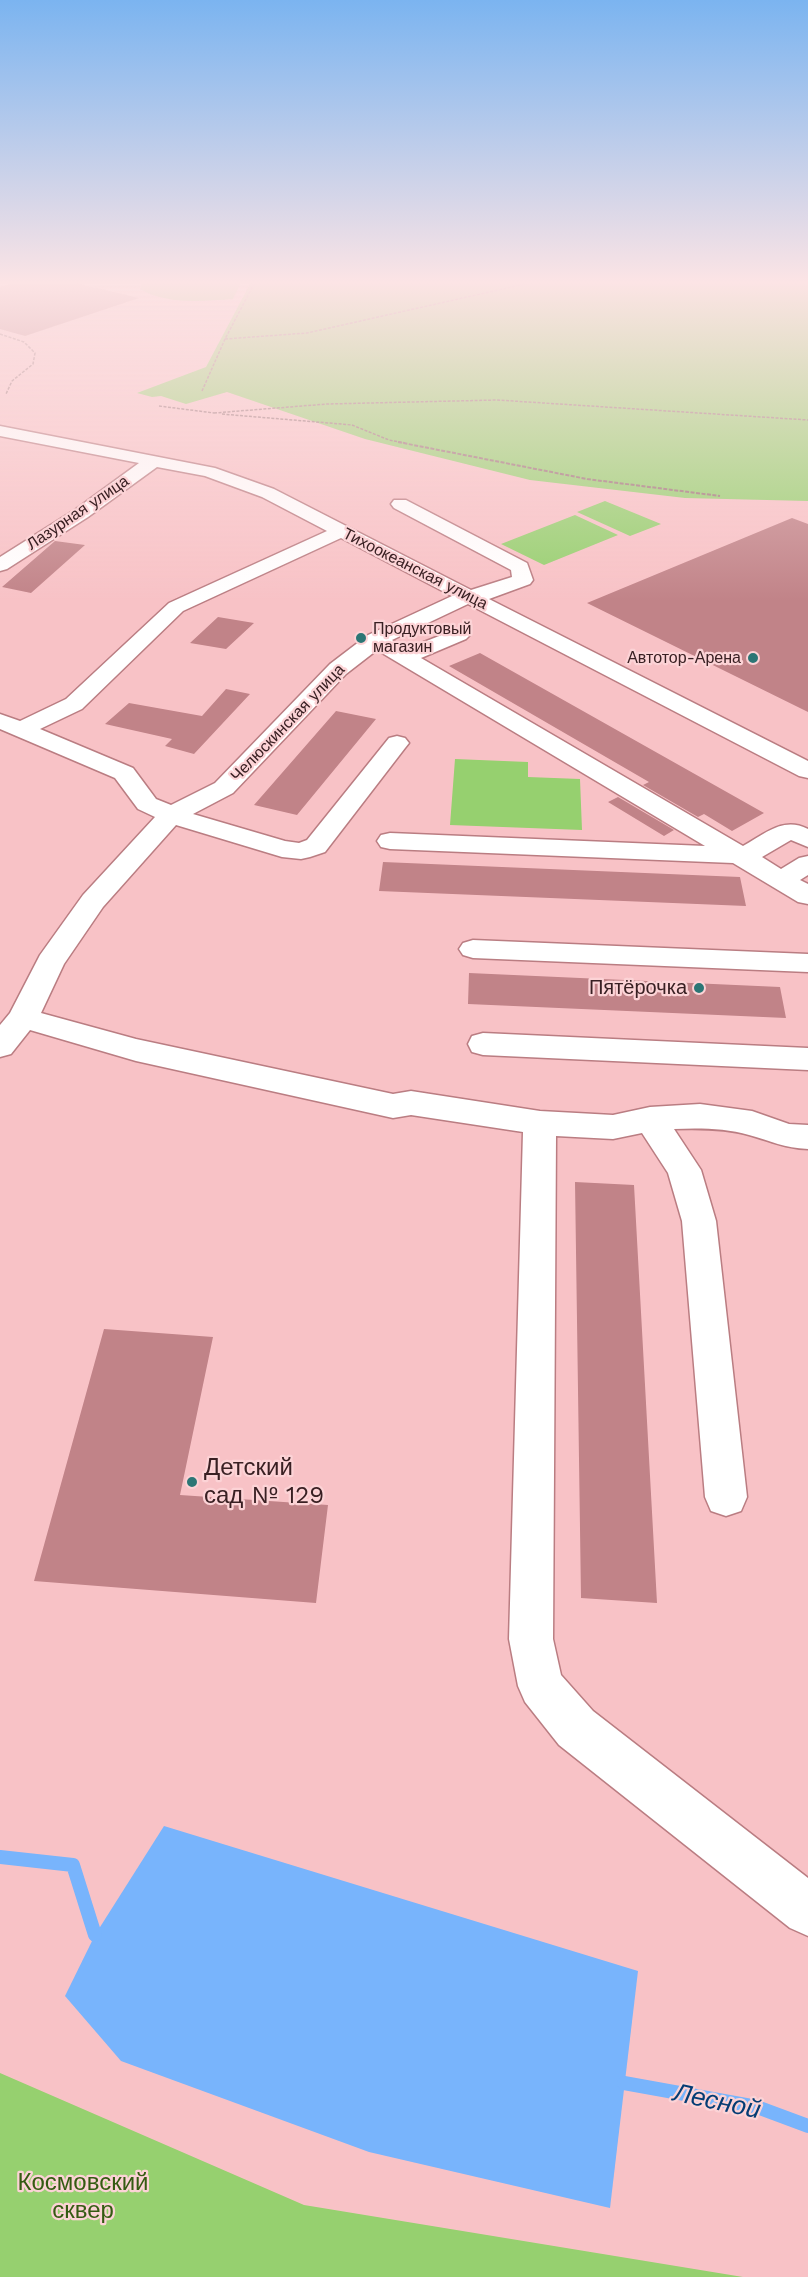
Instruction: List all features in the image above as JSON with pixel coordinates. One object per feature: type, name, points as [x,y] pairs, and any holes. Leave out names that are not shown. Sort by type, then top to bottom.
[{"type":"street","name":"Тихоокеанская улица","points":[[0,430],[209,471],[258,490],[808,771]]},
{"type":"street","name":"Лазурная улица","points":[[0,565],[82,513],[155,460]]},
{"type":"street","name":"Челюскинская улица","points":[[0,1046],[23,1018],[50,962],[93,902],[171,815],[224,788],[338,669],[376,640],[468,596],[482,595],[523,580],[520,567],[400,504]]},
{"type":"street","points":[[10,725],[74,704],[176,607],[341,531]]},
{"type":"street","points":[[404,657],[459,635]]},
{"type":"street","points":[[376,640],[808,896]]},
{"type":"street","points":[[10,725],[124,773],[147,804],[171,815],[282,849],[301,851],[316,846],[397,743]]},
{"type":"street","points":[[390,841],[741,856],[791,830],[808,839]]},
{"type":"street","points":[[781,880],[808,864]]},
{"type":"street","points":[[473,949],[808,963]]},
{"type":"street","points":[[23,1018],[147,1052],[393,1106],[411,1103],[540,1123],[613,1127],[650,1119],[700,1116],[752,1123],[787,1136],[808,1137]]},
{"type":"street","points":[[483,1044],[808,1059]]},
{"type":"street","points":[[650,1119],[684,1170],[699,1221],[726,1497]]},
{"type":"street","points":[[540,1123],[531,1639],[541,1686],[576,1728],[808,1910]]},
{"type":"path","points":[[6,394],[9,388]]},
{"type":"path","points":[[214,413],[327,404],[497,400],[808,420]]},
{"type":"path","points":[[159,406],[285,422],[352,425],[389,440],[586,479],[720,496]]},
{"type":"green space","points":[[150,388],[808,388],[808,501],[685,498],[530,480],[365,439],[227,392],[186,404],[161,396],[152,397],[137,393]]},
{"type":"green space","points":[[605,501],[661,524],[630,536],[577,512]]},
{"type":"green space","points":[[575,515],[618,535],[544,565],[501,544]]},
{"type":"green space","points":[[455,759],[528,762],[528,777],[580,779],[582,830],[450,825]]},
{"type":"green space","name":"Космовский сквер","points":[[0,2073],[304,2205],[743,2277],[0,2277]]},
{"type":"water","points":[[164,1826],[638,1971],[610,2208],[369,2152],[121,2061],[65,1996],[95,1935]]},
{"type":"building","name":"Автотор-Арена","points":[[792,518],[808,524],[808,712],[587,603]]},
{"type":"building","points":[[55,541],[85,545],[31,593],[2,587]]},
{"type":"building","points":[[218,617],[254,623],[226,649],[190,643]]},
{"type":"building","points":[[480,653],[764,813],[732,831],[704,814],[698,817],[643,785],[649,782],[449,666]]},
{"type":"building","points":[[226,689],[250,694],[194,754],[165,746],[172,739],[105,724],[129,703],[202,716]]},
{"type":"building","points":[[336,711],[376,719],[297,815],[254,805]]},
{"type":"building","points":[[618,797],[674,830],[664,836],[608,802]]},
{"type":"building","points":[[383,862],[740,877],[746,906],[379,891]]},
{"type":"building","points":[[469,973],[780,987],[786,1018],[468,1004]]},
{"type":"building","points":[[575,1182],[634,1185],[657,1603],[581,1598]]},
{"type":"building","points":[[104,1329],[213,1337],[180,1495],[328,1505],[316,1603],[34,1581]]},
{"type":"waterway","name":"Лесной","points":[[0,1857],[73,1865],[95,1935]]},
{"type":"waterway","name":"Лесной","points":[[624,2083],[757,2107],[808,2126]]},
{"type":"place","name":"Продуктовый магазин","points":[[361,638]]},
{"type":"place","name":"Автотор-Арена","points":[[753,658]]},
{"type":"place","name":"Пятёрочка","points":[[699,988]]},
{"type":"place","name":"Детский сад № 129","points":[[192,1482]]}]
